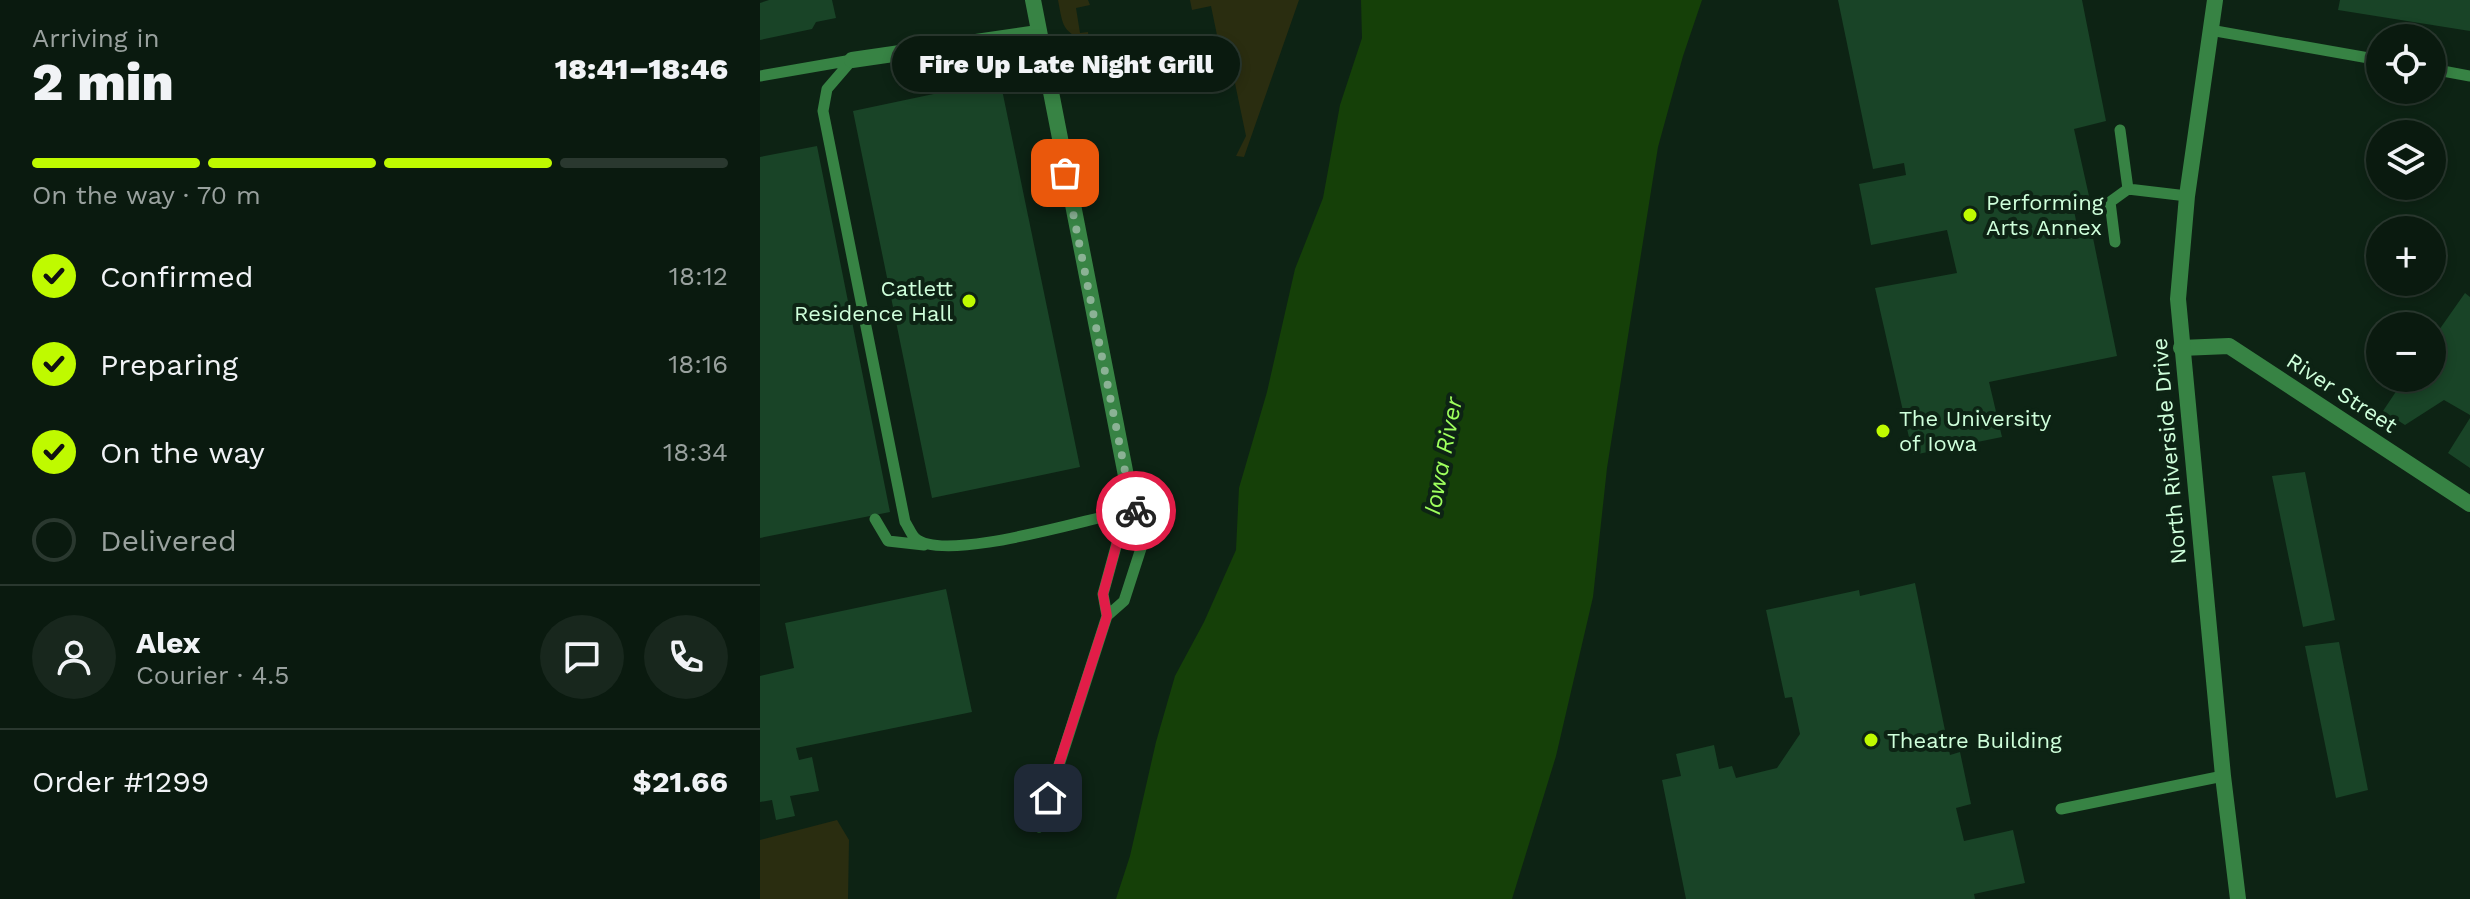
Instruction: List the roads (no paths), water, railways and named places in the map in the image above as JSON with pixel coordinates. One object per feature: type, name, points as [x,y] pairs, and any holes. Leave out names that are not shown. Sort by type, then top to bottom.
[{"type":"street","points":[[1033,0],[1125,493]]},
{"type":"street","name":"North Riverside Drive","points":[[2215,0],[2187,196],[2178,299],[2223,776],[2238,899]]},
{"type":"street","points":[[852,60],[1038,33]]},
{"type":"street","name":"River Street","points":[[2181,348],[2229,346],[2470,504]]},
{"type":"lane","points":[[2210,30],[2366,58]]},
{"type":"lane","points":[[760,76],[852,60]]},
{"type":"lane","points":[[852,60],[827,89],[824,117],[905,522],[916,539],[936,547]]},
{"type":"lane","points":[[2446,72],[2470,76]]},
{"type":"lane","points":[[2120,130],[2128,189]]},
{"type":"lane","points":[[2115,242],[2110,202],[2128,189],[2187,196]]},
{"type":"lane","points":[[1107,616],[1124,601],[1145,536],[1137,512],[1125,493]]},
{"type":"lane","points":[[875,519],[888,541],[936,547],[983,544],[1107,516],[1120,505],[1125,493]]},
{"type":"lane","points":[[1039,827],[1107,616],[1103,594],[1120,532],[1137,512]]},
{"type":"lane","points":[[2061,809],[2223,776]]},
{"type":"water","name":"Iowa River","points":[[1361,0],[1702,0],[1658,147],[1607,468],[1593,597],[1556,756],[1512,899],[1116,899],[1130,856],[1156,742],[1175,676],[1204,622],[1236,550],[1239,488],[1267,392],[1295,269],[1323,198],[1340,105],[1362,38]]},
{"type":"place","name":"Fire Up Late Night Grill","points":[[1065,173]]},
{"type":"place","name":"Performing Arts Annex","points":[[1970,215]]},
{"type":"place","name":"Catlett Residence Hall","points":[[969,301]]},
{"type":"place","name":"The University of Iowa","points":[[1883,431]]},
{"type":"place","name":"Theatre Building","points":[[1871,740]]}]
